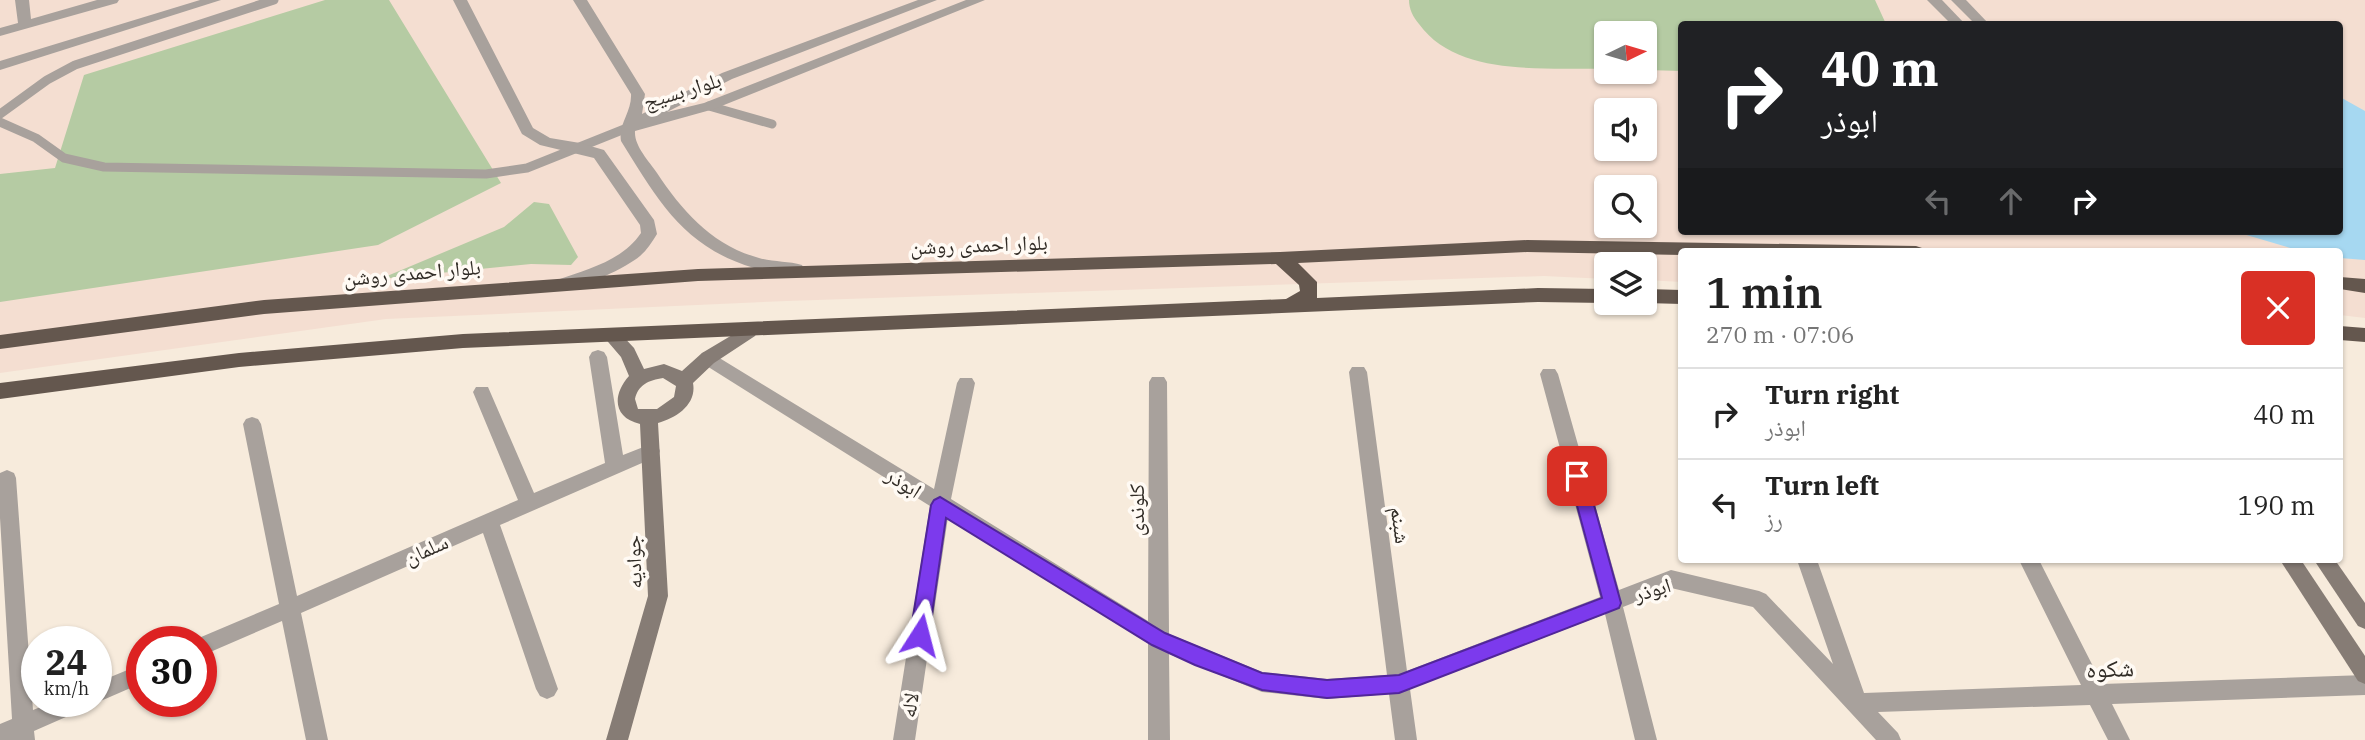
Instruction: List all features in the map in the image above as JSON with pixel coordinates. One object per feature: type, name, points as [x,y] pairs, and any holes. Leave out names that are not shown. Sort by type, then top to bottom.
[{"type":"highway","name":"بلوار احمدی روشن","points":[[0,344],[264,307],[563,284],[820,271],[1280,258],[1527,246],[1678,248]]},
{"type":"highway","points":[[1280,258],[1308,282],[1310,294],[1284,308]]},
{"type":"highway","points":[[2343,284],[2365,286]]},
{"type":"highway","points":[[0,391],[239,360],[463,341],[749,331],[1538,295],[1594,296]]},
{"type":"highway","points":[[1657,296],[1678,297]]},
{"type":"highway","points":[[2343,333],[2365,335]]},
{"type":"main road","points":[[684,380],[708,358],[749,331]]},
{"type":"main road","points":[[612,335],[628,354],[639,378]]},
{"type":"main road","points":[[664,371],[676,374],[684,380],[686,389],[683,399],[663,415],[649,418],[635,416],[626,409],[624,399],[629,388],[639,378],[664,371]]},
{"type":"main road","name":"جوادیه","points":[[617,740],[658,596],[649,418]]},
{"type":"main road","points":[[2292,563],[2365,674]]},
{"type":"main road","points":[[2326,563],[2365,620]]},
{"type":"street","points":[[22,0],[25,24]]},
{"type":"street","points":[[0,65],[112,0]]},
{"type":"street","points":[[0,32],[25,24],[51,33],[214,0]]},
{"type":"street","points":[[460,0],[527,131],[542,143],[599,154],[648,224],[649,234],[642,246],[625,259],[563,284]]},
{"type":"street","points":[[580,0],[638,94],[639,107],[627,128],[628,141],[671,206],[704,241],[720,251],[754,263],[820,271]]},
{"type":"street","name":"بلوار بسیج","points":[[627,128],[709,83],[930,0]]},
{"type":"street","name":"بلوار بسیج","points":[[627,128],[709,106],[978,0]]},
{"type":"street","points":[[1934,0],[1955,21]]},
{"type":"street","points":[[1958,0],[1979,21]]},
{"type":"street","points":[[598,357],[615,466]]},
{"type":"street","name":"ابوذر","points":[[708,358],[1159,639],[1262,682],[1327,689],[1399,684],[1671,579],[1759,600],[1890,740]]},
{"type":"street","name":"شبنم","points":[[1358,372],[1406,740]]},
{"type":"street","points":[[1549,374],[1612,603],[1646,740]]},
{"type":"street","name":"کلوندی","points":[[1158,382],[1159,740]]},
{"type":"street","name":"لاله","points":[[904,740],[940,505],[966,383]]},
{"type":"street","points":[[482,392],[529,503]]},
{"type":"street","points":[[252,424],[317,740]]},
{"type":"street","name":"سلمان","points":[[217,640],[651,451]]},
{"type":"street","points":[[7,478],[23,732]]},
{"type":"street","points":[[489,521],[547,689]]},
{"type":"street","points":[[1808,563],[1857,703]]},
{"type":"street","points":[[2030,563],[2119,740]]},
{"type":"street","name":"شکوه","points":[[1857,703],[2365,685]]},
{"type":"street","points":[[0,735],[23,732],[50,717]]},
{"type":"lane","points":[[0,114],[47,80],[75,65],[274,0]]},
{"type":"lane","points":[[709,106],[772,124]]},
{"type":"lane","points":[[0,122],[36,138],[64,158],[104,167],[499,174],[527,168],[627,128]]},
{"type":"shaded area","points":[[0,0],[2365,0],[2365,318],[2343,315],[2343,248],[1678,248],[1678,282],[1657,281],[1657,252],[1594,252],[1594,278],[1544,276],[787,301],[386,319],[0,373]]},
{"type":"green space","points":[[325,0],[389,0],[501,183],[378,245],[0,302],[0,174],[55,168],[84,75]]},
{"type":"green space","points":[[1409,0],[1875,0],[1885,21],[1678,21],[1678,71],[1657,70],[1657,21],[1594,21],[1594,69],[1531,68],[1505,66],[1456,54],[1436,41],[1412,13]]},
{"type":"green space","points":[[534,202],[549,204],[578,257],[571,265],[531,264],[380,279],[504,227]]},
{"type":"water","points":[[2343,99],[2365,111],[2365,260],[2343,258],[2343,248],[2290,248],[2247,235],[2343,235]]},
{"type":"route","points":[[920,635],[940,505],[1159,639],[1202,659],[1262,682],[1327,689],[1399,684],[1612,603],[1577,476]]}]
